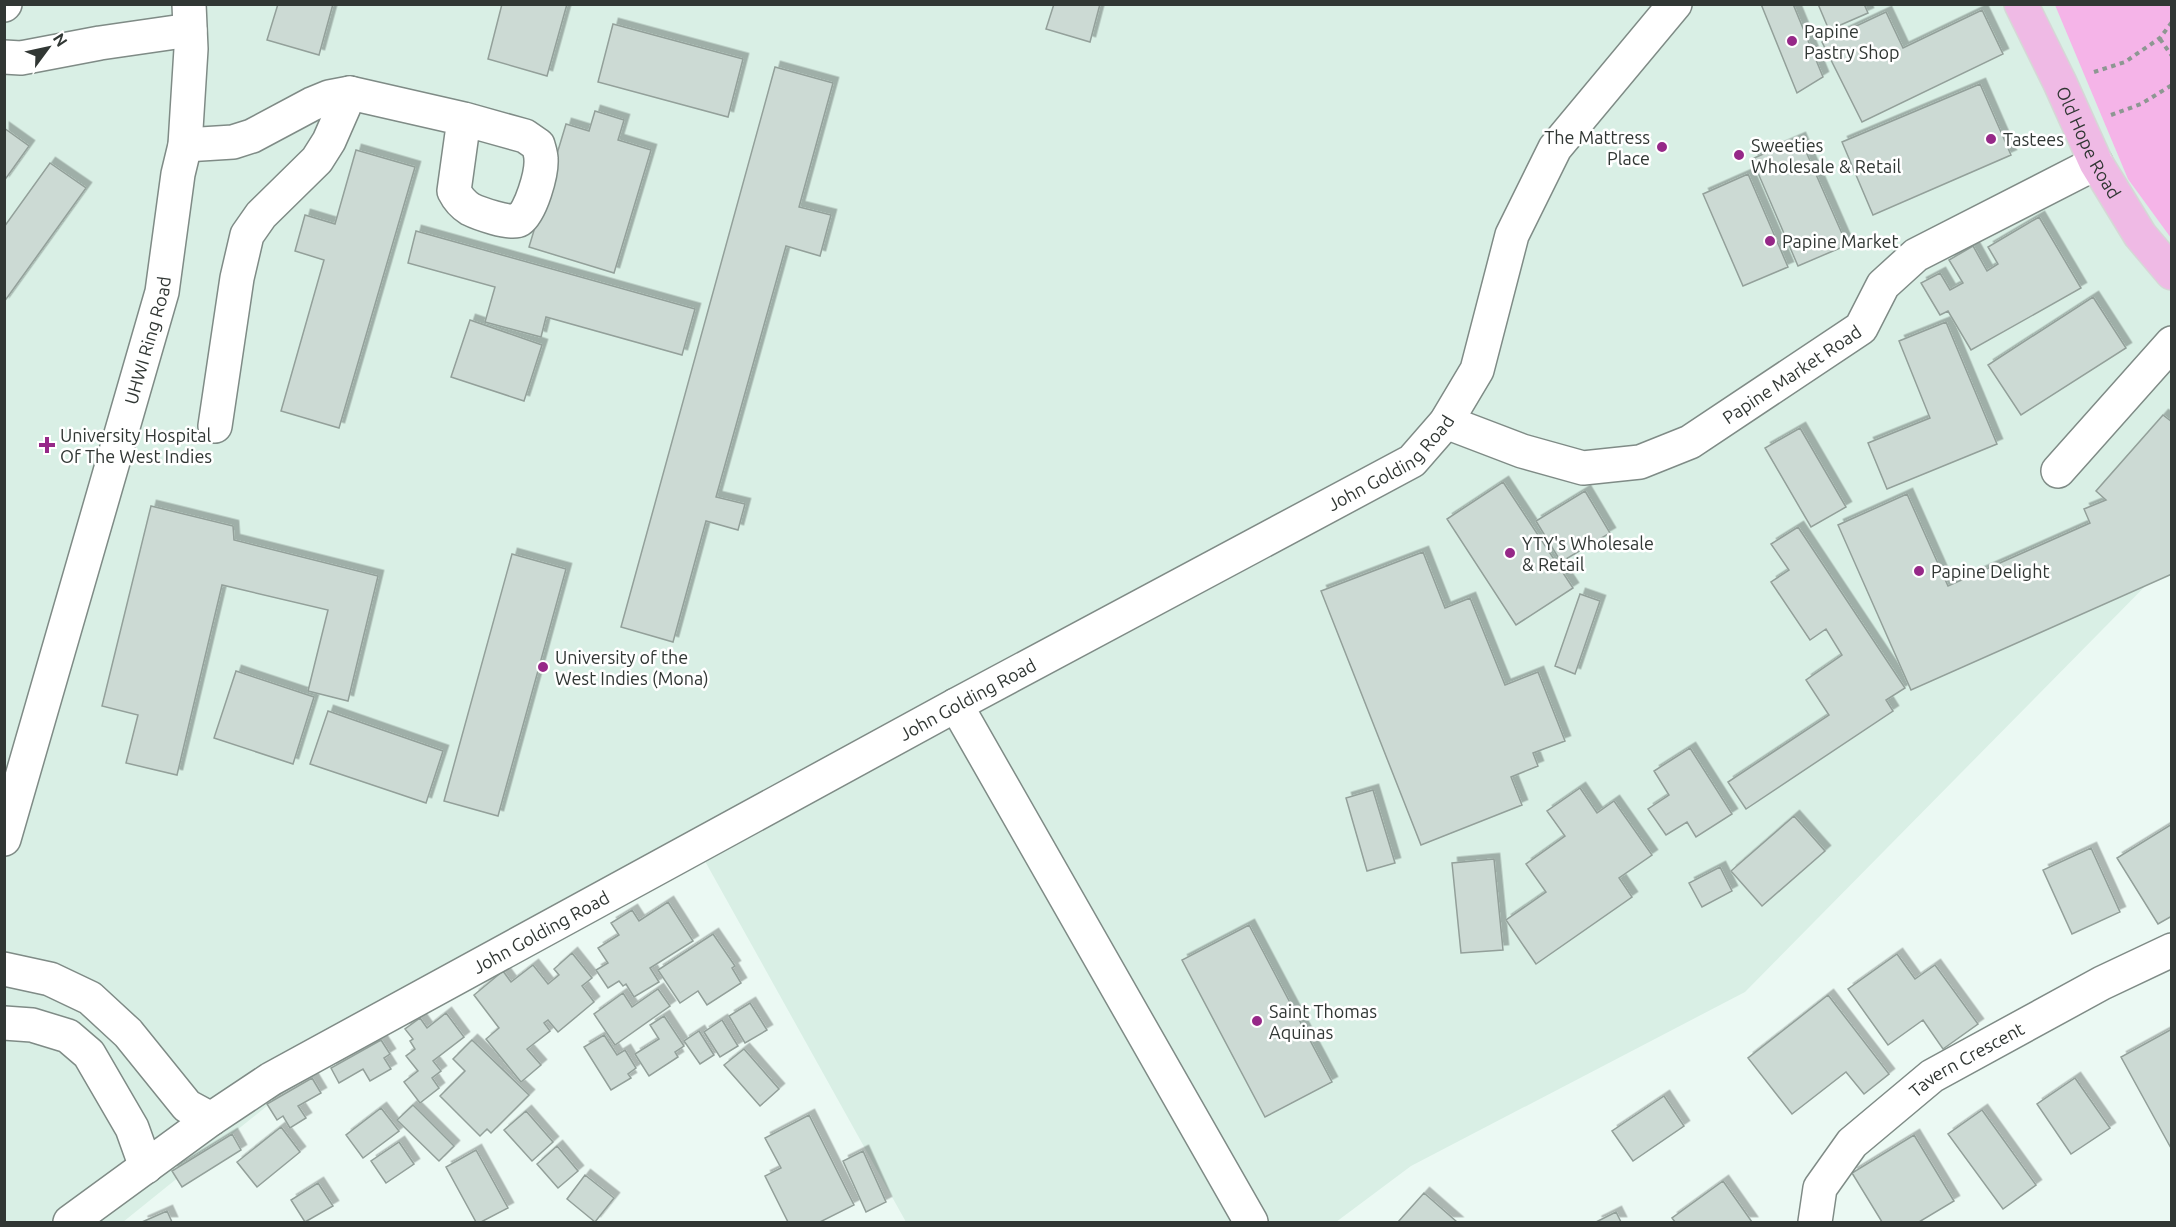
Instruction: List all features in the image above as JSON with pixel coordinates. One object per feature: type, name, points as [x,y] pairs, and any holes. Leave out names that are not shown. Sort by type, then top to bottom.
[{"type":"main road","name":"Old Hope Road","points":[[2021,4],[2096,163],[2140,235],[2172,273]]},
{"type":"street","name":"John Golding Road","points":[[70,1222],[211,1119],[271,1079],[956,705],[1412,461],[1446,422],[1477,370],[1512,234],[1555,148],[1675,4]]},
{"type":"street","points":[[4,57],[21,58],[100,43],[189,17]]},
{"type":"street","name":"UHWI Ring Road","points":[[4,839],[162,292],[178,174],[185,145],[191,49],[189,17]]},
{"type":"street","points":[[185,145],[233,142],[252,136],[312,104],[329,97],[350,93],[464,119]]},
{"type":"street","points":[[215,426],[237,278],[247,235],[261,215],[317,160],[329,141],[350,93]]},
{"type":"street","name":"Papine Market Road","points":[[1446,422],[1522,451],[1583,468],[1640,462],[1690,442],[1861,328],[1883,285],[1916,255],[2096,163]]},
{"type":"street","points":[[2058,471],[2172,343]]},
{"type":"street","points":[[956,705],[1251,1222]]},
{"type":"street","name":"Tavern Crescent","points":[[1815,1222],[1820,1188],[1852,1143],[1932,1077],[2102,983],[2172,950]]},
{"type":"street","points":[[4,969],[50,979],[90,998],[128,1033],[187,1106],[211,1119]]},
{"type":"street","points":[[4,1023],[32,1025],[68,1036],[89,1054],[132,1128],[146,1167]]},
{"type":"path","points":[[2060,83],[2125,62],[2160,39],[2172,22]]},
{"type":"path","points":[[2160,39],[2172,56]]},
{"type":"path","points":[[2079,126],[2141,104],[2172,85]]},
{"type":"shaded area","points":[[5,5],[2171,5],[2171,560],[1745,992],[1411,1166],[1336,1222],[906,1222],[701,854],[314,1068],[123,1222],[5,1222]]},
{"type":"shaded area","points":[[2055,5],[2171,5],[2171,238],[2128,179]]},
{"type":"building","points":[[278,4],[333,4],[319,55],[267,40]]},
{"type":"building","points":[[502,4],[567,4],[547,76],[488,59]]},
{"type":"building","points":[[1054,4],[1100,4],[1090,42],[1046,29]]},
{"type":"building","name":"Papine Pastry Shop","points":[[1761,4],[1793,4],[1823,77],[1797,93]]},
{"type":"building","points":[[1818,4],[1864,4],[1868,13],[1829,30]]},
{"type":"building","points":[[1982,10],[2003,54],[1862,122],[1822,42],[1886,12],[1903,48]]},
{"type":"building","points":[[613,24],[743,59],[728,117],[598,82]]},
{"type":"building","points":[[775,67],[833,83],[799,207],[831,215],[820,256],[786,246],[716,497],[745,504],[738,530],[706,521],[673,642],[621,627]]},
{"type":"building","points":[[1980,84],[2011,155],[1873,215],[1842,142]]},
{"type":"building","points":[[595,111],[624,120],[618,140],[651,150],[614,273],[529,247],[566,124],[589,131]]},
{"type":"building","points":[[4,128],[29,146],[4,181]]},
{"type":"building","points":[[1800,138],[1847,245],[1798,266],[1752,159]]},
{"type":"building","points":[[356,150],[415,167],[339,428],[281,411],[324,260],[295,251],[305,215],[335,224]]},
{"type":"building","points":[[50,163],[86,188],[4,302],[4,227]]},
{"type":"building","points":[[1748,174],[1788,267],[1743,286],[1703,194]]},
{"type":"building","points":[[2039,217],[2081,288],[1971,350],[1948,311],[1940,315],[1921,283],[1940,273],[1950,290],[1963,283],[1949,260],[1973,246],[1987,271],[1998,264],[1988,247]]},
{"type":"building","points":[[416,231],[695,309],[682,355],[546,317],[541,337],[485,322],[495,287],[408,263]]},
{"type":"building","points":[[2093,297],[2126,348],[2021,415],[1988,365]]},
{"type":"building","points":[[470,320],[542,345],[524,401],[451,377]]},
{"type":"building","points":[[1946,322],[1997,444],[1887,489],[1868,443],[1930,418],[1899,341]]},
{"type":"building","points":[[2163,415],[2172,422],[2172,574],[1911,690],[1838,525],[1907,494],[1948,586],[2090,523],[2084,509],[2106,500],[2096,491]]},
{"type":"building","points":[[1800,428],[1846,507],[1811,527],[1765,448]]},
{"type":"building","name":"YTY's Wholesale & Retail","points":[[1503,482],[1573,588],[1516,625],[1447,519]]},
{"type":"building","points":[[1585,491],[1610,533],[1561,562],[1536,521]]},
{"type":"building","points":[[151,506],[233,526],[234,540],[378,576],[348,701],[308,691],[328,610],[222,585],[177,775],[126,763],[138,715],[102,706]]},
{"type":"building","points":[[1798,527],[1905,688],[1886,700],[1893,711],[1746,809],[1728,782],[1829,715],[1806,680],[1842,655],[1826,629],[1810,640],[1771,582],[1789,570],[1771,544]]},
{"type":"building","points":[[1423,552],[1445,608],[1470,598],[1505,685],[1538,672],[1565,741],[1533,753],[1538,766],[1511,777],[1522,805],[1421,845],[1321,591]]},
{"type":"building","points":[[512,554],[566,569],[498,816],[444,801]]},
{"type":"building","points":[[1580,594],[1600,601],[1575,674],[1555,666]]},
{"type":"building","points":[[236,671],[314,697],[293,764],[214,738]]},
{"type":"building","points":[[328,711],[443,751],[426,803],[310,764]]},
{"type":"building","points":[[1690,748],[1732,814],[1696,837],[1687,822],[1666,835],[1648,809],[1669,795],[1654,771]]},
{"type":"building","points":[[1580,788],[1597,813],[1614,801],[1652,855],[1619,878],[1632,897],[1536,964],[1506,920],[1546,892],[1526,864],[1565,836],[1547,811]]},
{"type":"building","points":[[1373,790],[1395,863],[1367,871],[1346,798]]},
{"type":"building","points":[[1794,816],[1825,851],[1762,906],[1731,871]]},
{"type":"building","points":[[2172,824],[2172,916],[2158,924],[2117,858]]},
{"type":"building","points":[[2091,848],[2120,912],[2072,934],[2043,870]]},
{"type":"building","points":[[1494,859],[1503,950],[1461,953],[1452,863]]},
{"type":"building","points":[[1720,867],[1732,891],[1702,907],[1689,883]]},
{"type":"building","points":[[668,902],[693,941],[650,968],[659,982],[634,997],[626,984],[623,986],[619,981],[608,988],[596,970],[608,963],[598,948],[619,935],[611,923],[632,910],[639,921]]},
{"type":"building","name":"Saint Thomas Aquinas","points":[[1249,925],[1332,1082],[1265,1117],[1182,960]]},
{"type":"building","points":[[713,934],[735,966],[732,968],[741,983],[707,1005],[698,991],[680,1003],[658,970]]},
{"type":"building","points":[[572,953],[592,978],[582,986],[594,1002],[558,1032],[548,1020],[544,1023],[550,1031],[527,1049],[541,1065],[521,1082],[486,1039],[499,1028],[474,995],[503,971],[511,982],[533,965],[548,984],[559,975],[554,969]]},
{"type":"building","points":[[1897,954],[1915,979],[1935,965],[1978,1024],[1943,1049],[1923,1020],[1888,1045],[1848,989]]},
{"type":"building","points":[[658,989],[670,1006],[615,1045],[594,1014],[623,993],[632,1007]]},
{"type":"building","points":[[1828,995],[1889,1074],[1864,1094],[1846,1072],[1792,1114],[1748,1058]]},
{"type":"building","points":[[750,1003],[767,1030],[745,1043],[729,1016]]},
{"type":"building","points":[[446,1013],[464,1037],[433,1061],[441,1071],[432,1078],[439,1088],[420,1103],[404,1082],[418,1071],[406,1056],[415,1049],[410,1041],[413,1039],[405,1029],[420,1018],[427,1028]]},
{"type":"building","points":[[664,1016],[684,1046],[675,1052],[678,1057],[649,1076],[635,1054],[659,1039],[650,1025]]},
{"type":"building","points":[[722,1020],[738,1046],[720,1057],[704,1032]]},
{"type":"building","points":[[2172,1029],[2172,1150],[2121,1057]]},
{"type":"building","points":[[699,1031],[714,1055],[700,1064],[684,1041]]},
{"type":"building","points":[[604,1035],[617,1055],[625,1050],[636,1068],[628,1074],[631,1078],[611,1090],[584,1047]]},
{"type":"building","points":[[381,1040],[390,1054],[384,1058],[391,1069],[370,1081],[363,1069],[339,1083],[331,1068]]},
{"type":"building","points":[[472,1040],[529,1095],[491,1133],[487,1129],[480,1136],[440,1096],[465,1071],[453,1059]]},
{"type":"building","points":[[744,1049],[779,1089],[760,1106],[724,1065]]},
{"type":"building","points":[[312,1078],[321,1093],[298,1106],[306,1118],[290,1128],[283,1116],[277,1120],[267,1104]]},
{"type":"building","points":[[2075,1078],[2110,1128],[2071,1154],[2037,1104]]},
{"type":"building","points":[[1664,1096],[1684,1126],[1633,1161],[1612,1131]]},
{"type":"building","points":[[413,1105],[454,1146],[439,1161],[397,1120]]},
{"type":"building","points":[[381,1108],[399,1131],[363,1158],[346,1135]]},
{"type":"building","points":[[1982,1110],[2036,1185],[2003,1209],[1948,1134]]},
{"type":"building","points":[[526,1111],[553,1142],[532,1161],[504,1130]]},
{"type":"building","points":[[809,1115],[854,1205],[820,1222],[788,1222],[765,1176],[781,1168],[765,1138]]},
{"type":"building","points":[[281,1127],[300,1152],[257,1187],[237,1162]]},
{"type":"building","points":[[232,1134],[241,1150],[182,1187],[172,1171]]},
{"type":"building","points":[[1914,1135],[1954,1201],[1919,1222],[1882,1222],[1852,1173]]},
{"type":"building","points":[[399,1142],[414,1164],[386,1183],[371,1161]]},
{"type":"building","points":[[557,1146],[578,1171],[558,1188],[537,1164]]},
{"type":"building","points":[[476,1150],[508,1208],[481,1222],[476,1222],[446,1167]]},
{"type":"building","points":[[863,1151],[886,1202],[866,1212],[843,1161]]},
{"type":"building","points":[[585,1175],[614,1198],[595,1222],[567,1199]]},
{"type":"building","points":[[1723,1181],[1752,1222],[1675,1222],[1672,1218]]},
{"type":"building","points":[[318,1183],[333,1206],[305,1222],[291,1200]]},
{"type":"building","points":[[1424,1193],[1457,1222],[1398,1222]]},
{"type":"building","points":[[167,1211],[172,1222],[142,1222]]},
{"type":"building","points":[[1616,1212],[1621,1222],[1596,1222]]},
{"type":"place","name":"Papine Pastry Shop","points":[[1792,41]]},
{"type":"place","name":"Tastees","points":[[1991,139]]},
{"type":"place","name":"The Mattress Place","points":[[1662,147]]},
{"type":"place","name":"Sweeties Wholesale & Retail","points":[[1739,155]]},
{"type":"place","name":"Papine Market","points":[[1770,241]]},
{"type":"place","name":"University Hospital Of The West Indies","points":[[47,445]]},
{"type":"place","name":"YTY's Wholesale & Retail","points":[[1510,553]]},
{"type":"place","name":"Papine Delight","points":[[1919,571]]},
{"type":"place","name":"University of the West Indies (Mona)","points":[[543,667]]},
{"type":"place","name":"Saint Thomas Aquinas","points":[[1257,1021]]}]
